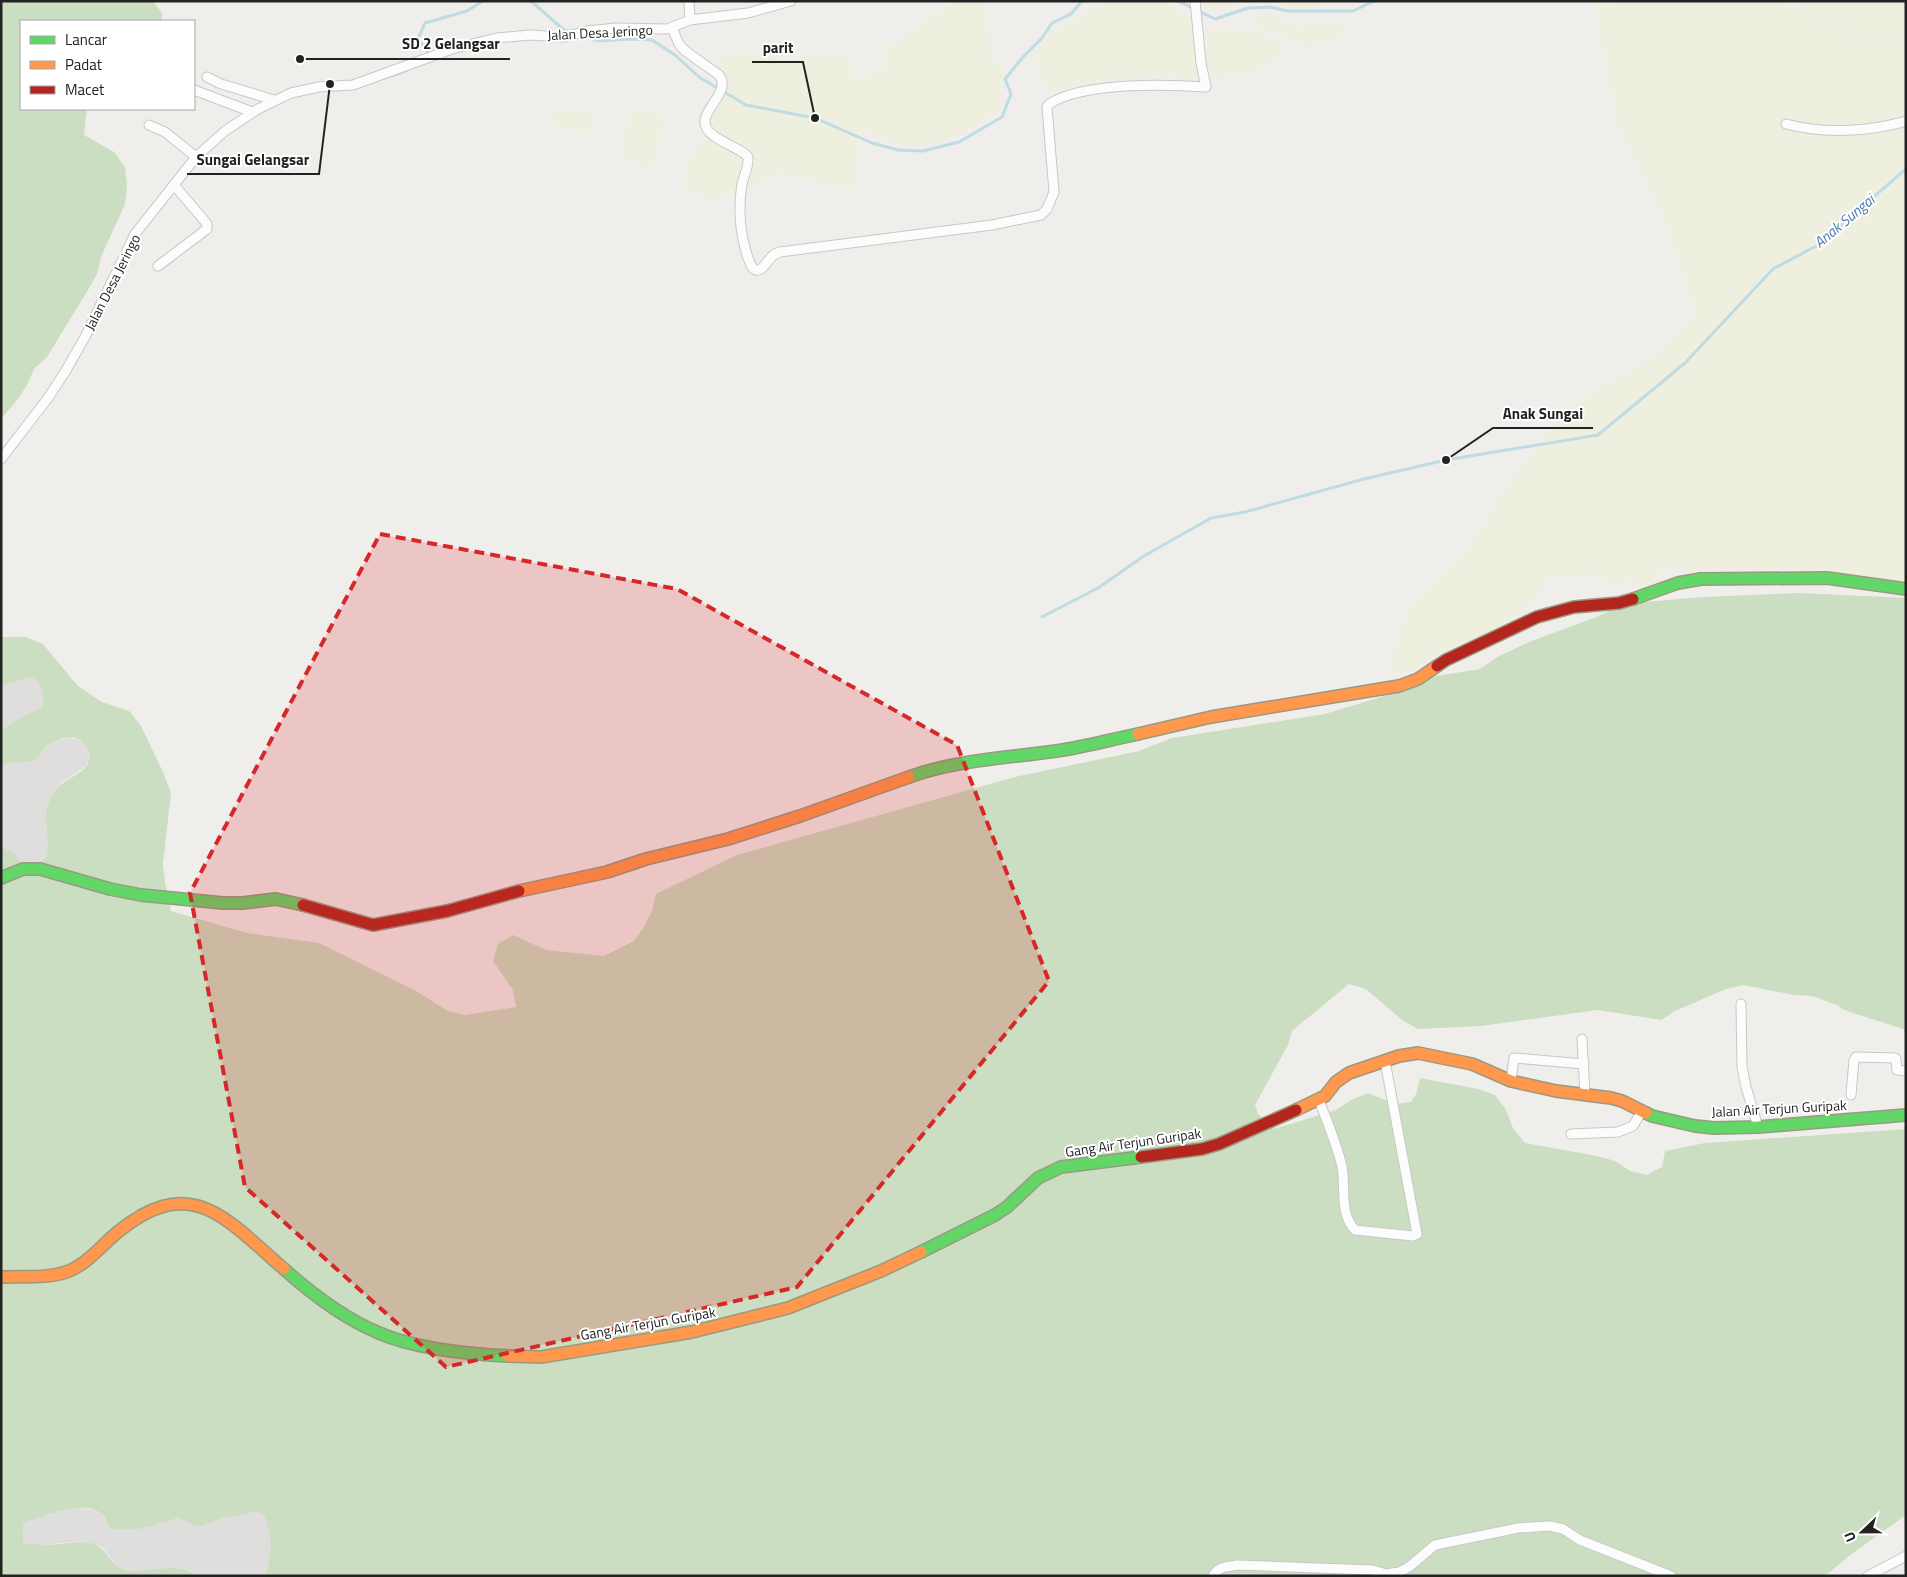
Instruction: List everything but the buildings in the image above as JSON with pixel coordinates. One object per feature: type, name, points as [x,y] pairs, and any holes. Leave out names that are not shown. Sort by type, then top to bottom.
[{"type":"street","points":[[689,1],[690,20]]},
{"type":"street","name":"Jalan Desa Jeringo","points":[[1,459],[48,398],[65,372],[85,337],[135,234],[196,157],[225,131],[270,102],[291,93],[308,89],[354,85],[452,50],[497,38],[529,35],[564,37],[578,33],[616,28],[672,28],[690,20],[748,13],[791,1]]},
{"type":"street","points":[[672,28],[679,44],[684,50],[721,76],[723,82],[721,90],[706,116],[705,125],[709,132],[748,157],[740,197],[740,220],[747,254],[755,270],[763,268],[770,257],[780,252],[1008,223],[1041,215],[1048,209],[1054,192],[1047,107],[1051,103],[1069,96],[1101,89],[1170,85],[1206,87],[1195,1]]},
{"type":"street","points":[[207,77],[270,102]]},
{"type":"street","points":[[195,90],[255,111]]},
{"type":"street","points":[[1786,124],[1819,131],[1879,127],[1906,121]]},
{"type":"street","points":[[149,125],[165,132],[196,157]]},
{"type":"street","points":[[158,266],[207,229],[207,224],[174,186]]},
{"type":"street","points":[[1,878],[23,869],[40,869],[110,889],[141,895],[223,903],[243,903],[276,899],[293,902],[334,916],[374,925],[390,923],[607,872],[646,859],[728,839],[800,816],[929,770],[960,763],[1065,750],[1211,717],[1400,686],[1418,679],[1446,660],[1537,618],[1574,607],[1619,602],[1678,583],[1701,579],[1827,578],[1857,580],[1906,590]]},
{"type":"street","points":[[1741,1004],[1742,1067],[1758,1127]]},
{"type":"street","points":[[1582,1039],[1585,1095]]},
{"type":"street","name":"Jalan Air Terjun Guripak","points":[[1319,1100],[1326,1096],[1336,1082],[1354,1071],[1406,1054],[1423,1054],[1472,1064],[1511,1081],[1556,1091],[1622,1101],[1642,1112],[1695,1126],[1714,1128],[1758,1127],[1906,1115]]},
{"type":"street","points":[[1851,1095],[1854,1060],[1856,1057],[1896,1058],[1896,1070],[1906,1071]]},
{"type":"street","points":[[1511,1081],[1514,1058],[1584,1064]]},
{"type":"street","points":[[1319,1100],[1342,1166],[1344,1205],[1350,1224],[1355,1230],[1413,1236],[1417,1234],[1385,1061]]},
{"type":"street","name":"Gang Air Terjun Guripak","points":[[1,1277],[60,1274],[73,1270],[133,1220],[148,1212],[171,1204],[193,1204],[212,1211],[228,1221],[317,1298],[348,1318],[380,1334],[422,1346],[491,1354],[541,1356],[683,1334],[788,1308],[881,1271],[962,1234],[1007,1207],[1038,1178],[1061,1167],[1202,1149],[1219,1144],[1319,1100]]},
{"type":"street","points":[[1571,1134],[1618,1132],[1633,1126],[1642,1112]]},
{"type":"street","points":[[1213,1576],[1216,1570],[1237,1565],[1373,1570],[1386,1574],[1400,1572],[1409,1567],[1435,1545],[1518,1528],[1550,1526],[1563,1529],[1580,1540],[1671,1576]]},
{"type":"street","points":[[1868,1576],[1906,1556]]},
{"type":"highlighted area","points":[[380,534],[677,589],[957,745],[1049,981],[797,1287],[446,1367],[245,1187],[190,893]]},
{"type":"shaded area","points":[[32,677],[39,682],[45,699],[42,707],[14,721],[1,731],[1,685]]},
{"type":"shaded area","points":[[69,737],[77,739],[84,744],[88,751],[89,760],[84,768],[62,782],[52,796],[46,822],[49,841],[48,851],[44,860],[22,865],[12,852],[1,847],[1,765],[41,755],[43,747]]},
{"type":"shaded area","points":[[77,1507],[93,1510],[101,1514],[111,1529],[140,1529],[178,1518],[186,1520],[194,1526],[202,1526],[220,1519],[255,1512],[264,1515],[271,1534],[272,1544],[267,1574],[266,1576],[197,1576],[190,1570],[173,1568],[143,1572],[126,1571],[118,1568],[103,1548],[87,1541],[37,1545],[23,1543],[22,1523],[68,1508]]},
{"type":"green space","points":[[1,1],[153,1],[162,13],[162,20],[20,20],[20,110],[87,110],[84,135],[114,152],[125,167],[127,186],[125,204],[101,257],[97,274],[47,357],[34,369],[18,399],[1,419]]},
{"type":"green space","points":[[955,1],[993,1],[986,4],[991,64],[1004,61],[998,110],[962,134],[932,144],[898,145],[861,130],[852,188],[779,172],[735,190],[716,201],[683,187],[689,159],[702,144],[701,117],[711,103],[723,55],[763,53],[791,62],[850,52],[852,79],[874,76],[886,66],[883,44],[897,43]]},
{"type":"green space","points":[[1107,1],[1160,1],[1194,19],[1199,79],[1165,76],[1112,78],[1049,90],[1033,54],[1054,32]]},
{"type":"green space","points":[[1204,1],[1243,1],[1236,7],[1206,7]]},
{"type":"green space","points":[[1267,1],[1330,1],[1303,15],[1284,6]]},
{"type":"green space","points":[[1622,1],[1777,1],[1859,38],[1892,42],[1906,35],[1906,589],[1855,588],[1821,584],[1772,586],[1719,584],[1690,578],[1684,565],[1655,574],[1657,587],[1641,591],[1636,581],[1625,580],[1619,584],[1595,574],[1547,578],[1535,599],[1494,630],[1430,655],[1417,670],[1396,674],[1387,679],[1408,608],[1468,552],[1510,481],[1571,406],[1661,353],[1696,313],[1673,241],[1643,172],[1620,131],[1594,4],[1612,4]]},
{"type":"green space","points":[[1783,1],[1906,1],[1906,34],[1892,41],[1859,36],[1813,13]]},
{"type":"green space","points":[[1268,13],[1297,28],[1351,24],[1346,32],[1327,41],[1307,47],[1277,31],[1260,30],[1256,18]]},
{"type":"green space","points":[[1210,29],[1245,29],[1285,45],[1286,53],[1246,73],[1218,78],[1205,61]]},
{"type":"green space","points":[[551,107],[592,114],[589,135],[554,125]]},
{"type":"green space","points":[[633,108],[665,117],[650,168],[619,154]]},
{"type":"green space","points":[[1799,593],[1906,598],[1906,1030],[1844,1010],[1837,1005],[1812,996],[1794,995],[1743,985],[1726,989],[1675,1011],[1661,1020],[1598,1010],[1481,1026],[1418,1029],[1402,1020],[1366,989],[1349,984],[1292,1031],[1288,1045],[1255,1105],[1258,1114],[1274,1129],[1336,1110],[1351,1100],[1368,1093],[1396,1104],[1411,1102],[1416,1094],[1420,1078],[1478,1089],[1495,1095],[1506,1110],[1513,1128],[1525,1143],[1597,1156],[1615,1161],[1630,1171],[1647,1175],[1662,1167],[1665,1151],[1705,1143],[1906,1129],[1906,1515],[1830,1572],[1822,1576],[266,1576],[271,1545],[264,1515],[255,1512],[220,1519],[202,1526],[194,1526],[178,1518],[140,1529],[111,1529],[105,1518],[95,1510],[75,1508],[52,1513],[23,1523],[23,1543],[57,1544],[88,1542],[101,1548],[123,1570],[138,1571],[174,1568],[190,1571],[197,1576],[1,1576],[1,847],[13,852],[23,865],[44,860],[48,846],[46,816],[51,797],[60,785],[83,770],[87,765],[89,756],[81,741],[69,737],[44,747],[41,754],[32,761],[1,765],[1,731],[14,721],[42,707],[44,699],[41,687],[32,677],[1,685],[1,637],[26,637],[43,644],[78,686],[102,702],[129,711],[141,726],[171,793],[163,864],[171,911],[247,933],[319,943],[416,991],[448,1011],[465,1015],[516,1007],[513,990],[493,961],[498,944],[513,935],[546,950],[604,956],[634,941],[652,911],[656,894],[737,855],[1015,777],[1139,751],[1172,738],[1325,714],[1414,687],[1418,679],[1480,669],[1497,657],[1529,642],[1618,607],[1634,603],[1702,597]]},
{"type":"waterway","points":[[430,55],[418,39],[425,23],[467,11],[483,1]]},
{"type":"waterway","points":[[531,1],[564,30],[572,32]]},
{"type":"waterway","points":[[582,36],[600,41],[652,40],[675,55],[699,77],[746,105],[815,118],[872,143],[898,150],[923,151],[959,142],[1002,117],[1011,94],[1005,79],[1042,38],[1052,23],[1071,14],[1082,1]]},
{"type":"waterway","points":[[1178,1],[1215,19],[1248,8],[1270,7],[1287,11],[1353,11],[1374,1]]},
{"type":"waterway","points":[[374,81],[411,68]]},
{"type":"waterway","name":"Anak Sungai","points":[[1042,617],[1098,588],[1144,556],[1211,518],[1245,512],[1364,479],[1446,460],[1598,435],[1685,363],[1773,269],[1818,245],[1906,169]]},
{"type":"traffic: fast","points":[[1633,599],[1678,583],[1701,579],[1827,578],[1906,589]]},
{"type":"traffic: fast","points":[[909,777],[947,766],[1082,747],[1138,734]]},
{"type":"traffic: fast","points":[[1,878],[23,869],[40,869],[110,889],[141,895],[223,903],[243,903],[276,899],[303,905]]},
{"type":"traffic: fast","points":[[1646,1113],[1695,1126],[1714,1128],[1758,1127],[1906,1115]]},
{"type":"traffic: fast","points":[[921,1252],[995,1215],[1007,1207],[1038,1178],[1061,1167],[1141,1157]]},
{"type":"traffic: fast","points":[[284,1269],[329,1305],[379,1333],[425,1347],[508,1356]]},
{"type":"traffic: slow","points":[[1138,734],[1211,717],[1399,686],[1418,679],[1437,666]]},
{"type":"traffic: slow","points":[[519,891],[607,872],[646,859],[728,839],[800,816],[909,777]]},
{"type":"traffic: slow","points":[[1296,1110],[1325,1096],[1336,1082],[1349,1073],[1399,1056],[1418,1053],[1472,1064],[1511,1081],[1556,1091],[1611,1098],[1622,1101],[1646,1113]]},
{"type":"traffic: slow","points":[[1,1277],[44,1276],[69,1271],[83,1263],[119,1231],[145,1214],[168,1205],[188,1204],[208,1210],[226,1220],[284,1269]]},
{"type":"traffic: slow","points":[[508,1356],[541,1357],[692,1332],[788,1308],[881,1271],[921,1252]]},
{"type":"traffic: jam","points":[[1437,666],[1537,617],[1574,607],[1619,603],[1633,599]]},
{"type":"traffic: jam","points":[[303,905],[373,925],[447,911],[519,891]]},
{"type":"traffic: jam","points":[[1141,1157],[1202,1149],[1219,1144],[1296,1110]]},
{"type":"place","name":"SD 2 Gelangsar","points":[[300,59]]},
{"type":"place","name":"Sungai Gelangsar","points":[[330,84]]},
{"type":"place","name":"parit","points":[[815,118]]},
{"type":"place","name":"Anak Sungai","points":[[1446,460]]}]
